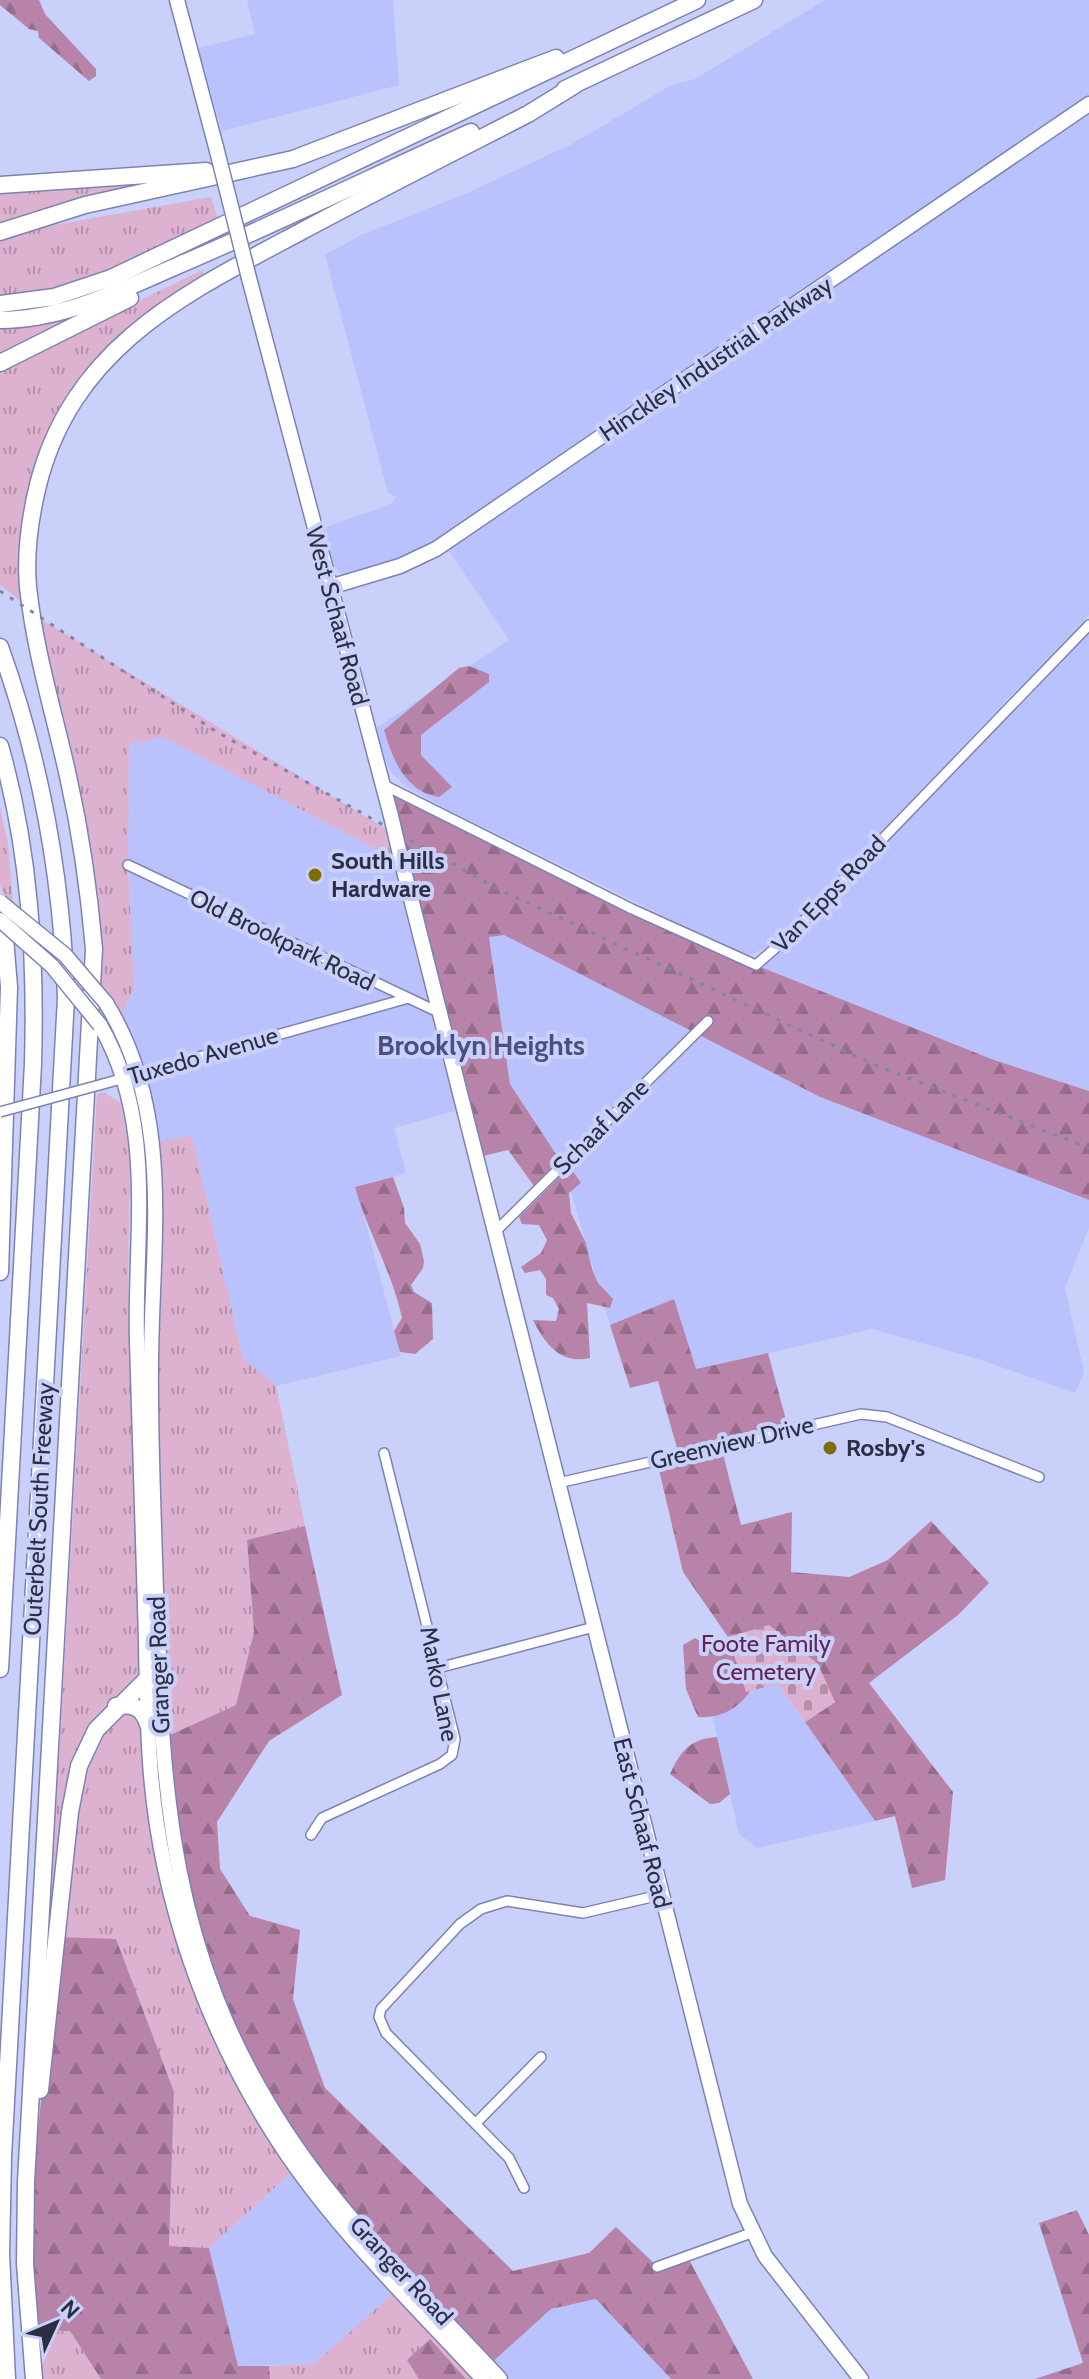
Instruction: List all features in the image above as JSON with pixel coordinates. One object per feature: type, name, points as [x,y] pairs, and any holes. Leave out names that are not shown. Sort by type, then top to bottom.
[{"type":"highway","points":[[0,304],[54,297],[111,278],[697,0]]},
{"type":"highway","points":[[0,320],[40,316],[89,304],[245,238],[754,0]]},
{"type":"highway","points":[[0,232],[85,205],[293,159],[669,14]]},
{"type":"highway","points":[[34,2379],[25,2223],[94,949],[80,832],[42,670],[28,583],[30,527],[41,472],[60,424],[90,376],[124,340],[157,314],[261,253],[528,114],[575,85]]},
{"type":"highway","points":[[0,185],[195,173],[275,158],[352,138]]},
{"type":"highway","points":[[0,363],[168,281],[245,238]]},
{"type":"highway","name":"Outerbelt South Freeway","points":[[0,647],[31,744],[48,818],[61,919],[66,998],[3,2157],[1,2268],[7,2379]]},
{"type":"highway","name":"Outerbelt South Freeway","points":[[0,746],[19,826],[35,972],[33,1077],[0,1669]]},
{"type":"highway","points":[[0,899],[9,987],[0,1272]]},
{"type":"highway","points":[[25,2223],[73,1789],[92,1737],[116,1706],[148,1678],[158,1653]]},
{"type":"highway","points":[[116,1706],[141,1710],[148,1724]]},
{"type":"street","name":"West Schaaf Road","points":[[177,0],[391,816],[494,1233]]},
{"type":"street","name":"Hinckley Industrial Parkway","points":[[330,587],[400,566],[436,549],[1089,104]]},
{"type":"street","name":"Van Epps Road","points":[[382,784],[632,909],[756,965],[788,937],[1089,625]]},
{"type":"street","name":"Old Brookpark Road","points":[[128,865],[438,1012]]},
{"type":"street","name":"Granger Road","points":[[0,899],[65,955],[106,1003],[128,1040],[134,1076],[138,1152],[137,1340],[148,1724],[155,1808],[166,1877],[185,1946],[215,2024],[248,2090],[296,2168],[344,2228],[500,2379]]},
{"type":"street","name":"Granger Road","points":[[0,920],[52,966],[100,1025],[134,1076],[151,1126],[155,1206],[151,1406],[163,1779],[172,1843],[196,1940],[218,2001],[248,2066],[298,2149],[403,2284],[483,2379]]},
{"type":"street","name":"Tuxedo Avenue","points":[[0,1112],[405,999]]},
{"type":"street","name":"Schaaf Lane","points":[[494,1233],[708,1021]]},
{"type":"street","name":"East Schaaf Road","points":[[494,1233],[740,2204],[751,2233],[765,2256],[861,2379]]},
{"type":"street","name":"Greenview Drive","points":[[558,1483],[861,1414],[887,1417],[1039,1477]]},
{"type":"street","name":"Marko Lane","points":[[311,1835],[322,1818],[447,1760],[455,1739],[384,1453]]},
{"type":"street","points":[[438,1668],[594,1627]]},
{"type":"street","points":[[524,2188],[514,2165],[386,2033],[379,2017],[385,2001],[460,1924],[495,1903],[522,1902],[583,1913],[660,1895]]},
{"type":"street","points":[[476,2123],[541,2057]]},
{"type":"street","points":[[657,2267],[751,2233]]},
{"type":"shaded area","points":[[247,0],[393,0],[399,85],[222,131],[198,48],[255,34]]},
{"type":"shaded area","points":[[825,0],[1089,0],[1089,96],[580,444],[1089,111],[1089,615],[773,944],[751,955],[731,949],[443,807],[405,786],[390,771],[375,729],[509,640],[441,539],[402,559],[345,576],[333,567],[323,528],[391,504],[397,497],[388,493],[325,255],[361,235],[467,193],[572,144],[673,84],[693,80]]},
{"type":"shaded area","points":[[1089,625],[1089,1091],[994,1060],[756,965]]},
{"type":"shaded area","points":[[163,737],[402,863],[462,1109],[394,1128],[406,1173],[356,1187],[401,1356],[276,1386],[243,1359],[192,1137],[152,1143],[118,1022],[134,989],[128,865],[128,744]]},
{"type":"shaded area","points":[[504,935],[820,1097],[1089,1200],[1089,1228],[1065,1288],[1084,1372],[1075,1393],[981,1360],[872,1329],[696,1370],[674,1299],[610,1325],[563,1165],[510,1084],[489,936]]},
{"type":"shaded area","points":[[778,1684],[875,1821],[757,1848],[739,1834],[709,1701]]},
{"type":"shaded area","points":[[296,2168],[399,2288],[314,2364],[238,2366],[209,2248]]},
{"type":"shaded area","points":[[596,2299],[671,2379],[500,2379],[488,2366],[551,2309]]},
{"type":"green space","points":[[0,0],[39,0],[45,14],[96,69],[96,76],[89,81],[39,38],[38,31],[29,29],[0,5]]},
{"type":"green space","points":[[149,180],[150,185],[63,202],[0,223],[0,188]]},
{"type":"green space","points":[[211,197],[218,219],[84,279],[28,293],[0,296],[0,241],[43,227]]},
{"type":"green space","points":[[202,270],[204,274],[156,306],[116,339],[84,373],[59,409],[41,449],[29,494],[23,603],[0,585],[0,369]]},
{"type":"green space","points":[[76,313],[79,320],[0,356],[0,325]]},
{"type":"green space","points":[[32,614],[386,829],[396,836],[402,863],[163,737],[129,744],[128,865],[134,989],[118,1022],[99,992]]},
{"type":"green space","points":[[469,666],[489,674],[489,682],[421,735],[421,755],[452,787],[439,797],[427,794],[402,772],[384,730],[459,668]]},
{"type":"green space","points":[[382,784],[748,962],[994,1060],[1089,1091],[1089,1200],[820,1097],[504,935],[489,937],[510,1084],[563,1165],[537,1190],[508,1150],[475,1158]]},
{"type":"green space","points":[[0,807],[8,844],[13,903],[3,895],[0,884]]},
{"type":"green space","points":[[105,1093],[121,1103],[130,1152],[128,1288],[139,1677],[93,1723],[53,1927],[49,1933],[97,1094]]},
{"type":"green space","points":[[192,1136],[243,1358],[276,1386],[305,1526],[247,1541],[254,1632],[236,1705],[161,1739],[152,1143]]},
{"type":"green space","points":[[572,1170],[581,1183],[569,1193],[571,1213],[586,1243],[598,1283],[613,1299],[610,1308],[587,1303],[590,1358],[580,1359],[555,1351],[543,1337],[533,1320],[556,1321],[559,1309],[553,1298],[546,1295],[546,1279],[540,1270],[525,1273],[521,1267],[541,1253],[547,1240],[539,1225],[522,1224],[519,1217],[565,1171]]},
{"type":"green space","points":[[393,1177],[404,1208],[405,1223],[420,1244],[424,1261],[423,1268],[411,1285],[414,1292],[432,1303],[433,1339],[415,1354],[400,1352],[394,1331],[402,1318],[398,1301],[355,1187]]},
{"type":"green space","points":[[674,1299],[696,1369],[768,1353],[789,1431],[721,1446],[741,1525],[792,1512],[791,1572],[849,1577],[888,1560],[931,1521],[989,1583],[958,1615],[869,1683],[953,1792],[945,1880],[912,1888],[895,1816],[875,1821],[805,1722],[835,1702],[736,1644],[728,1655],[735,1656],[754,1685],[731,1710],[716,1716],[698,1717],[686,1689],[683,1645],[695,1638],[716,1650],[728,1637],[683,1572],[657,1461],[679,1455],[658,1381],[630,1388],[610,1325]]},
{"type":"green space","points":[[305,1526],[342,1695],[269,1741],[217,1822],[220,1869],[250,1916],[300,1930],[293,1999],[325,2088],[513,2271],[589,2253],[616,2227],[657,2266],[687,2256],[753,2379],[671,2379],[596,2299],[551,2309],[488,2366],[407,2279],[285,2129],[196,1940],[161,1739],[236,1705],[254,1632],[247,1540]]},
{"type":"green space","name":"Foote Family Cemetery","points":[[769,1625],[818,1664],[835,1702],[805,1722],[778,1684],[746,1692],[728,1637]]},
{"type":"green space","points":[[112,1710],[141,1710],[161,1847],[296,2168],[209,2248],[169,2246],[174,2092],[57,1937],[73,1789]]},
{"type":"green space","points":[[717,1737],[730,1794],[719,1803],[710,1804],[670,1774],[678,1758],[693,1743]]},
{"type":"green space","points":[[57,1937],[116,1939],[174,2092],[169,2246],[209,2248],[238,2366],[269,2366],[270,2379],[101,2379],[70,2331],[29,2330],[25,2264]]},
{"type":"green space","points":[[1077,2210],[1089,2235],[1089,2379],[1035,2379],[1083,2363],[1039,2223]]},
{"type":"green space","points":[[399,2288],[483,2379],[270,2379],[269,2366],[314,2364]]},
{"type":"green space","points":[[29,2330],[70,2331],[101,2379],[34,2379]]},
{"type":"green space","points":[[430,2339],[466,2379],[419,2379],[407,2360]]},
{"type":"railway","points":[[0,591],[217,732],[496,888],[875,1065],[1089,1148]]},
{"type":"place","name":"South Hills Hardware","points":[[315,875]]},
{"type":"place","name":"Rosby's","points":[[830,1448]]},
{"type":"district","name":"Brooklyn Heights","points":[[481,1045]]}]
